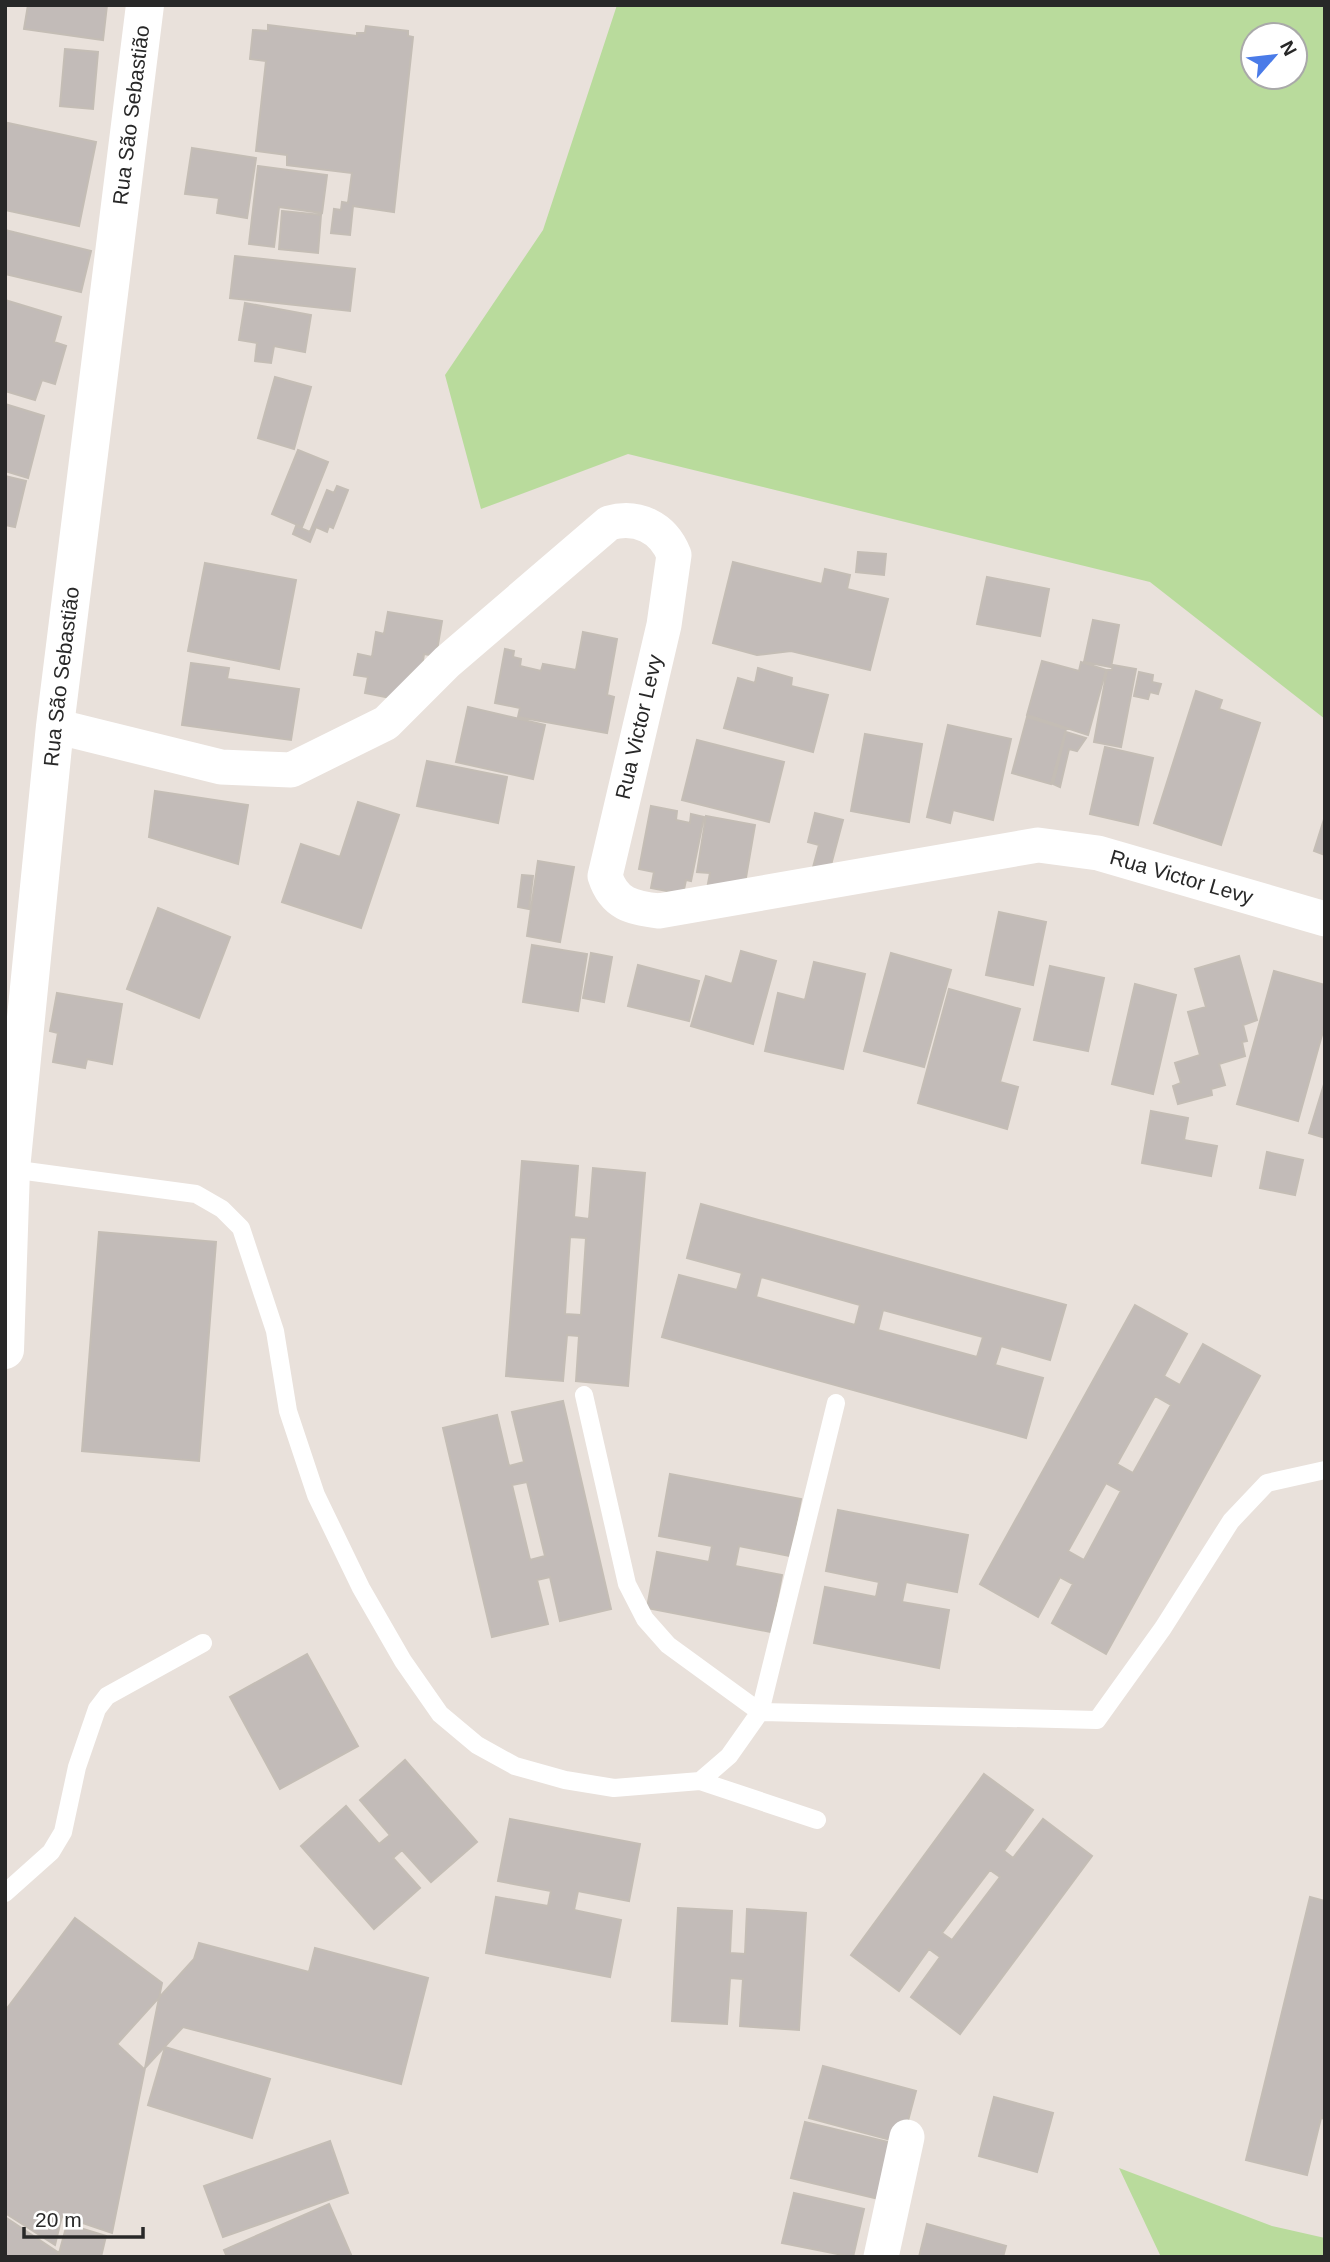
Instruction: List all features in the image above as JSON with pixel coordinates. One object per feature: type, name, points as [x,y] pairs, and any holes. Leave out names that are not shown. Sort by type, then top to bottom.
[{"type":"street","name":"Rua São Sebastião","points":[[5,1350],[11,1169],[55,726],[145,5]]},
{"type":"street","name":"Rua Victor Levy","points":[[55,726],[220,767],[291,770],[386,723],[447,662],[608,523],[623,519],[642,521],[660,533],[674,555],[664,625],[605,876],[610,890],[619,901],[659,911],[1038,845],[1098,853],[1325,919]]},
{"type":"street","points":[[881,2257],[907,2137]]},
{"type":"lane","points":[[11,1169],[196,1194],[222,1209],[241,1228],[275,1331],[288,1411],[316,1496],[361,1588],[403,1661],[440,1714],[477,1745],[515,1766],[565,1780],[614,1788],[700,1781],[817,1821]]},
{"type":"lane","points":[[584,1395],[627,1584],[645,1619],[668,1645],[760,1712],[1097,1720],[1163,1628],[1231,1521],[1267,1483],[1325,1470]]},
{"type":"lane","points":[[700,1781],[729,1756],[760,1712],[836,1403]]},
{"type":"lane","points":[[5,1893],[51,1852],[63,1832],[77,1767],[97,1709],[107,1696],[202,1643]]},
{"type":"green space","points":[[617,5],[1325,5],[1325,719],[1150,582],[628,454],[481,509],[445,375],[543,230]]},
{"type":"green space","points":[[1119,2168],[1272,2226],[1325,2238],[1325,2257],[1161,2257]]},
{"type":"building","points":[[28,5],[107,5],[103,40],[24,29]]},
{"type":"building","points":[[268,25],[357,36],[357,33],[365,33],[366,26],[408,31],[408,36],[413,37],[394,212],[353,206],[350,235],[331,233],[334,209],[341,210],[342,202],[348,203],[352,173],[287,165],[287,155],[256,151],[266,61],[250,59],[253,30],[268,31]]},
{"type":"building","points":[[65,49],[98,52],[93,109],[60,106]]},
{"type":"building","points":[[8,123],[96,142],[79,226],[5,210],[5,137]]},
{"type":"building","points":[[192,148],[256,158],[247,218],[217,213],[219,198],[185,194]]},
{"type":"building","points":[[258,166],[327,175],[322,213],[279,207],[274,247],[249,244]]},
{"type":"building","points":[[282,211],[321,215],[318,253],[279,249]]},
{"type":"building","points":[[5,230],[91,251],[81,292],[5,274]]},
{"type":"building","points":[[235,256],[355,269],[350,311],[230,298]]},
{"type":"building","points":[[5,300],[61,317],[54,342],[66,346],[55,384],[42,380],[35,400],[5,391]]},
{"type":"building","points":[[245,303],[311,315],[305,352],[274,346],[271,363],[255,361],[257,343],[239,340]]},
{"type":"building","points":[[275,377],[311,387],[294,449],[258,438]]},
{"type":"building","points":[[5,404],[44,416],[28,478],[5,471]]},
{"type":"building","points":[[298,450],[328,462],[302,527],[272,514]]},
{"type":"building","points":[[5,476],[26,481],[15,527],[5,525]]},
{"type":"building","points":[[337,486],[348,490],[333,528],[329,526],[327,532],[316,527],[310,542],[293,534],[296,526],[310,532],[327,490],[334,493]]},
{"type":"building","points":[[858,552],[886,554],[884,575],[856,572]]},
{"type":"building","points":[[733,562],[822,584],[825,569],[850,575],[847,589],[888,599],[870,670],[791,651],[757,655],[713,643]]},
{"type":"building","points":[[205,563],[296,580],[279,669],[188,651]]},
{"type":"building","points":[[987,577],[1049,589],[1040,636],[977,624]]},
{"type":"building","points":[[388,612],[442,621],[436,656],[424,654],[421,674],[410,673],[406,701],[365,693],[368,677],[354,675],[358,654],[372,657],[376,632],[384,634]]},
{"type":"building","points":[[1093,620],[1119,625],[1111,667],[1084,662]]},
{"type":"building","points":[[583,632],[617,639],[607,695],[614,697],[607,733],[518,717],[520,708],[495,703],[505,649],[514,651],[513,657],[521,659],[520,666],[541,671],[543,664],[576,670]]},
{"type":"building","points":[[1042,661],[1079,671],[1081,662],[1106,670],[1088,735],[1027,715]]},
{"type":"building","points":[[191,663],[229,668],[227,679],[299,689],[291,740],[182,725]]},
{"type":"building","points":[[1113,665],[1136,669],[1121,747],[1094,742],[1107,670],[1112,670]]},
{"type":"building","points":[[758,668],[792,678],[791,686],[828,695],[813,752],[724,728],[738,678],[755,683]]},
{"type":"building","points":[[1139,672],[1153,675],[1152,682],[1161,684],[1158,694],[1150,692],[1148,699],[1134,696]]},
{"type":"building","points":[[1196,691],[1222,700],[1219,709],[1260,723],[1221,845],[1154,823]]},
{"type":"building","points":[[468,707],[545,725],[533,779],[456,762]]},
{"type":"building","points":[[1027,717],[1066,729],[1051,784],[1012,773]]},
{"type":"building","points":[[948,725],[1011,739],[993,820],[953,810],[950,823],[927,817]]},
{"type":"building","points":[[1066,732],[1086,738],[1077,751],[1069,749],[1060,787],[1053,784]]},
{"type":"building","points":[[865,734],[922,744],[909,822],[851,811]]},
{"type":"building","points":[[697,740],[784,762],[769,822],[682,800]]},
{"type":"building","points":[[1105,747],[1153,758],[1138,825],[1090,814]]},
{"type":"building","points":[[427,761],[507,777],[498,823],[417,806]]},
{"type":"building","points":[[155,791],[248,805],[238,864],[149,837]]},
{"type":"building","points":[[358,802],[399,815],[361,928],[282,902],[301,844],[340,857]]},
{"type":"building","points":[[651,806],[677,811],[676,820],[690,823],[691,814],[704,817],[691,881],[686,880],[683,894],[651,888],[654,872],[639,869]]},
{"type":"building","points":[[815,813],[843,820],[831,865],[812,871],[819,845],[808,842]]},
{"type":"building","points":[[706,816],[755,825],[743,895],[707,889],[710,873],[697,872]]},
{"type":"building","points":[[1325,816],[1325,855],[1314,851]]},
{"type":"building","points":[[538,861],[574,867],[560,942],[527,936]]},
{"type":"building","points":[[522,875],[533,876],[529,909],[518,907]]},
{"type":"building","points":[[158,908],[230,937],[199,1018],[127,989]]},
{"type":"building","points":[[999,912],[1046,922],[1033,985],[986,975]]},
{"type":"building","points":[[532,945],[587,954],[578,1011],[523,1002]]},
{"type":"building","points":[[741,951],[776,961],[753,1044],[691,1026],[706,976],[732,984]]},
{"type":"building","points":[[591,953],[612,957],[604,1002],[583,998]]},
{"type":"building","points":[[891,953],[951,970],[924,1067],[864,1051]]},
{"type":"building","points":[[1239,956],[1257,1020],[1243,1025],[1247,1041],[1242,1042],[1245,1056],[1219,1064],[1225,1085],[1211,1089],[1212,1095],[1178,1104],[1173,1086],[1181,1083],[1175,1063],[1200,1055],[1188,1012],[1206,1007],[1195,969]]},
{"type":"building","points":[[814,962],[865,974],[843,1069],[765,1051],[778,993],[805,1000]]},
{"type":"building","points":[[638,965],[699,981],[689,1021],[628,1006]]},
{"type":"building","points":[[1050,966],[1104,978],[1088,1051],[1034,1040]]},
{"type":"building","points":[[1274,971],[1325,985],[1325,1024],[1298,1121],[1237,1104]]},
{"type":"building","points":[[1135,984],[1176,995],[1153,1094],[1112,1084]]},
{"type":"building","points":[[949,989],[1020,1009],[1000,1082],[1018,1087],[1007,1129],[918,1103]]},
{"type":"building","points":[[57,993],[122,1004],[112,1064],[87,1059],[85,1068],[53,1062],[58,1033],[50,1031]]},
{"type":"building","points":[[1325,1081],[1325,1138],[1309,1133]]},
{"type":"building","points":[[1151,1111],[1188,1118],[1184,1140],[1217,1146],[1211,1176],[1142,1163]]},
{"type":"building","points":[[1267,1152],[1303,1160],[1295,1195],[1260,1188]]},
{"type":"building","points":[[522,1161],[578,1166],[574,1217],[589,1219],[593,1168],[645,1173],[628,1386],[576,1381],[579,1336],[567,1335],[563,1381],[506,1376]],"holes":[[[570,1237],[586,1238],[581,1315],[565,1314]]]},
{"type":"building","points":[[701,1204],[1066,1305],[1050,1360],[1001,1346],[995,1365],[1043,1378],[1026,1438],[662,1337],[679,1275],[737,1290],[742,1273],[687,1258]],"holes":[[[761,1277],[860,1305],[855,1325],[756,1297]],[[883,1310],[983,1337],[977,1357],[878,1330]]]},
{"type":"building","points":[[99,1232],[216,1242],[199,1461],[82,1451]]},
{"type":"building","points":[[1135,1305],[1187,1334],[1164,1376],[1180,1385],[1203,1344],[1260,1376],[1106,1654],[1052,1623],[1073,1584],[1060,1577],[1038,1617],[980,1584]],"holes":[[[1155,1396],[1171,1405],[1133,1473],[1117,1464]],[[1106,1483],[1121,1491],[1084,1560],[1068,1551]]]},
{"type":"building","points":[[563,1401],[611,1609],[560,1621],[550,1577],[537,1580],[548,1624],[492,1637],[443,1428],[497,1415],[509,1466],[524,1462],[512,1412]],"holes":[[[527,1482],[545,1556],[530,1560],[512,1485]]]},
{"type":"building","points":[[670,1474],[801,1499],[790,1556],[739,1546],[735,1566],[782,1575],[771,1632],[647,1608],[657,1552],[709,1562],[712,1546],[659,1536]]},
{"type":"building","points":[[838,1510],[968,1535],[957,1592],[906,1582],[902,1602],[949,1610],[939,1668],[814,1643],[825,1587],[876,1597],[879,1582],[826,1571]]},
{"type":"building","points":[[307,1654],[358,1746],[280,1789],[230,1697]]},
{"type":"building","points":[[405,1760],[477,1842],[431,1882],[402,1850],[393,1858],[420,1888],[374,1929],[301,1846],[346,1806],[379,1844],[390,1835],[360,1800]]},
{"type":"building","points":[[984,1774],[1033,1810],[1004,1851],[1013,1858],[1043,1819],[1092,1856],[960,2034],[911,1997],[940,1957],[929,1949],[899,1991],[851,1955]],"holes":[[[990,1870],[1000,1877],[952,1940],[942,1933]]]},
{"type":"building","points":[[510,1819],[640,1844],[629,1901],[578,1891],[574,1910],[621,1920],[610,1977],[486,1953],[496,1897],[548,1906],[551,1891],[498,1881]]},
{"type":"building","points":[[1310,1897],[1325,1901],[1325,2119],[1321,2118],[1307,2175],[1246,2160]]},
{"type":"building","points":[[678,1908],[732,1911],[730,1953],[745,1954],[747,1909],[806,1913],[799,2030],[740,2026],[743,1979],[730,1978],[727,2024],[672,2021]]},
{"type":"building","points":[[75,1918],[162,1983],[112,2233],[62,2216],[55,2245],[5,2213],[5,2011]]},
{"type":"building","points":[[199,1943],[309,1972],[315,1948],[428,1978],[401,2084],[183,2027],[144,2069],[117,2044],[194,1959]]},
{"type":"building","points":[[165,2047],[270,2079],[252,2138],[148,2105]]},
{"type":"building","points":[[823,2066],[916,2091],[902,2143],[809,2118]]},
{"type":"building","points":[[994,2097],[1053,2113],[1037,2172],[979,2156]]},
{"type":"building","points":[[805,2122],[896,2144],[883,2200],[791,2178]]},
{"type":"building","points":[[330,2141],[348,2193],[223,2237],[204,2186]]},
{"type":"building","points":[[794,2193],[864,2209],[853,2257],[782,2243]]},
{"type":"building","points":[[329,2204],[352,2257],[227,2257],[224,2250]]},
{"type":"building","points":[[5,2217],[59,2253],[58,2257],[5,2257]]},
{"type":"building","points":[[67,2224],[106,2236],[101,2257],[58,2257]]},
{"type":"building","points":[[927,2224],[1006,2246],[1003,2257],[919,2257]]}]
